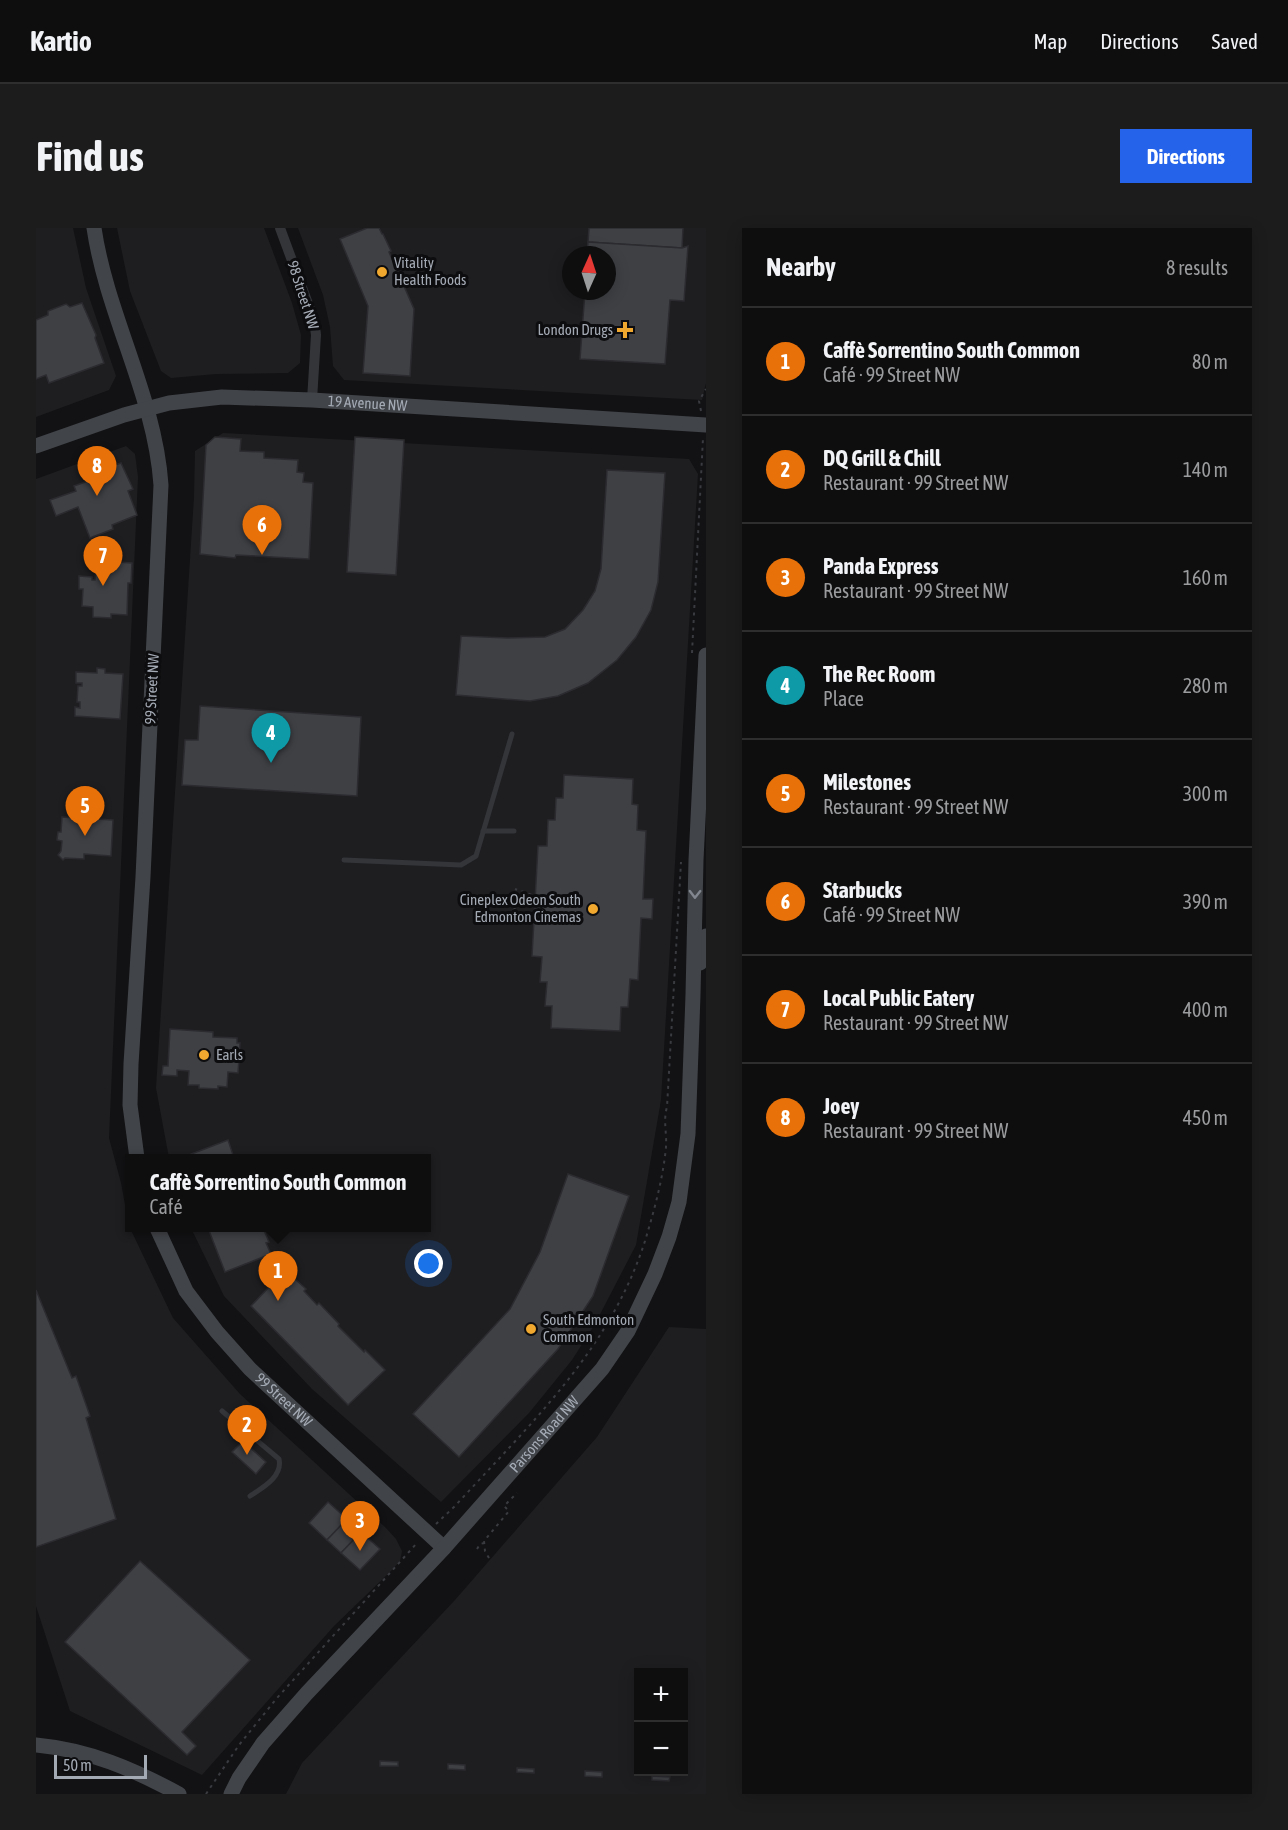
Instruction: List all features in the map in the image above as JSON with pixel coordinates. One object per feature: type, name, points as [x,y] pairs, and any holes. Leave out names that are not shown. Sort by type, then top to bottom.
[{"type":"street","name":"99 Street NW","points":[[94,228],[106,282],[147,409],[159,457],[161,485],[143,877],[131,1064],[130,1105],[136,1154]]},
{"type":"street","name":"98 Street NW","points":[[280,228],[314,320],[316,335],[312,400]]},
{"type":"street","name":"19 Avenue NW","points":[[36,446],[147,409],[178,401],[222,397],[312,400],[706,425]]},
{"type":"street","name":"Parsons Road NW","points":[[231,1794],[238,1778],[263,1743],[444,1548],[602,1369],[628,1331],[645,1298],[669,1237],[680,1192],[688,1134],[693,995],[699,651]]},
{"type":"street","name":"Parsons Road NW","points":[[693,995],[706,936]]},
{"type":"street","name":"99 Street NW","points":[[159,1232],[186,1291],[217,1332],[250,1369],[444,1548]]},
{"type":"street","points":[[36,1745],[71,1750],[107,1760],[180,1794]]},
{"type":"lane","points":[[344,860],[461,865],[476,856],[512,734]]},
{"type":"lane","points":[[483,831],[514,831]]},
{"type":"lane","points":[[222,1411],[279,1459],[279,1470],[274,1477],[250,1496]]},
{"type":"path","points":[[699,401],[706,390]]},
{"type":"path","points":[[699,651],[701,443],[703,441]]},
{"type":"path","points":[[444,1516],[565,1386],[606,1328],[633,1274],[658,1194],[666,1149],[664,1116],[667,1107],[681,860]]},
{"type":"path","points":[[513,910],[535,896],[516,889]]},
{"type":"path","points":[[489,1558],[485,1551],[486,1538],[509,1511],[504,1506],[517,1492]]},
{"type":"path","points":[[477,1549],[478,1543],[484,1543]]},
{"type":"path","points":[[206,1794],[239,1745],[277,1698],[408,1553]]},
{"type":"shaded area","points":[[36,228],[73,228],[86,288],[116,376],[109,390],[36,417]]},
{"type":"shaded area","points":[[117,228],[264,228],[292,303],[301,335],[300,363],[288,373],[216,374],[171,378],[161,371],[130,291]]},
{"type":"shaded area","points":[[298,228],[706,228],[706,383],[702,400],[344,380],[333,366],[330,327],[323,295]]},
{"type":"shaded area","name":"South Edmonton Common","points":[[223,433],[689,459],[698,474],[661,1100],[636,1245],[595,1324],[572,1360],[529,1413],[441,1502],[312,1389],[224,1296],[193,1232],[431,1232],[431,1154],[168,1154],[156,1088],[194,497],[195,451]]},
{"type":"shaded area","points":[[126,446],[135,454],[138,477],[109,1138],[125,1204],[125,1232],[132,1232],[173,1318],[240,1394],[386,1528],[396,1539],[402,1551],[400,1561],[392,1570],[334,1626],[202,1775],[70,1711],[36,1606],[36,479]]},
{"type":"shaded area","name":"South Edmonton Common","points":[[669,1327],[706,1329],[706,1794],[286,1794],[302,1763],[455,1600],[597,1437]]},
{"type":"building","points":[[367,228],[379,228],[383,234],[414,309],[410,376],[363,373],[368,306],[340,239]]},
{"type":"building","points":[[589,228],[683,228],[682,248],[588,242]]},
{"type":"building","name":"London Drugs","points":[[588,242],[682,248],[688,246],[684,301],[670,300],[665,364],[580,359],[584,300],[616,300],[616,246],[588,246]]},
{"type":"building","points":[[82,303],[96,335],[104,363],[49,383],[46,375],[36,379],[36,320],[48,315],[48,311],[66,304],[70,307]]},
{"type":"building","points":[[215,437],[241,439],[240,451],[264,452],[264,458],[298,460],[297,472],[304,473],[303,482],[313,483],[309,559],[236,555],[235,558],[200,554],[206,445]]},
{"type":"building","points":[[355,437],[404,440],[396,575],[347,572]]},
{"type":"building","points":[[121,463],[133,489],[128,491],[137,515],[112,525],[113,529],[90,538],[78,507],[56,516],[50,500],[76,491],[74,486],[105,475],[103,469]]},
{"type":"building","points":[[607,470],[665,473],[658,582],[651,610],[636,637],[617,660],[588,683],[558,696],[530,701],[456,695],[461,636],[545,637],[565,629],[583,610],[595,591],[601,569]]},
{"type":"building","points":[[102,556],[118,557],[118,562],[132,563],[131,583],[128,583],[127,615],[111,614],[111,618],[93,617],[93,607],[82,606],[83,589],[79,589],[79,576],[92,577],[92,580],[95,580],[96,566],[102,566]]},
{"type":"building","points":[[97,668],[105,669],[105,673],[123,674],[120,719],[75,716],[75,707],[80,708],[80,702],[77,702],[78,686],[82,686],[82,683],[76,683],[76,672],[97,673]]},
{"type":"building","points":[[200,706],[361,717],[357,796],[182,785],[185,740],[198,740]]},
{"type":"building","name":"Cineplex Odeon South Edmonton Cinemas","points":[[564,775],[633,779],[632,804],[638,805],[637,830],[646,831],[643,899],[653,899],[652,919],[641,918],[638,980],[630,979],[628,1007],[621,1007],[620,1031],[551,1028],[552,1006],[545,1006],[547,982],[540,982],[542,957],[532,956],[538,846],[547,846],[548,820],[555,820],[556,798],[563,798]]},
{"type":"building","points":[[62,817],[113,820],[111,856],[84,854],[84,859],[65,858],[63,860],[58,855],[62,841],[57,840],[58,832],[61,832]]},
{"type":"building","name":"Earls","points":[[170,1029],[213,1032],[213,1037],[237,1038],[237,1043],[240,1043],[238,1073],[228,1072],[227,1087],[218,1086],[218,1089],[188,1085],[189,1071],[177,1070],[177,1076],[162,1075],[163,1066],[168,1066]]},
{"type":"building","points":[[228,1140],[233,1154],[191,1154]]},
{"type":"building","name":"South Edmonton Common","points":[[568,1174],[629,1196],[593,1296],[558,1349],[459,1457],[413,1414],[510,1309],[540,1252]]},
{"type":"building","points":[[210,1232],[265,1232],[271,1254],[225,1272]]},
{"type":"building","points":[[285,1270],[306,1289],[304,1291],[317,1305],[319,1303],[364,1352],[365,1350],[385,1370],[348,1405],[251,1306]]},
{"type":"building","points":[[36,1290],[72,1378],[76,1376],[90,1416],[86,1418],[116,1519],[36,1547]]},
{"type":"building","points":[[243,1441],[266,1462],[256,1474],[232,1452]]},
{"type":"building","points":[[328,1502],[347,1519],[327,1540],[309,1523]]},
{"type":"building","points":[[347,1519],[361,1532],[341,1553],[327,1540]]},
{"type":"building","points":[[361,1532],[380,1549],[360,1570],[341,1553]]},
{"type":"building","points":[[140,1561],[250,1660],[182,1732],[196,1746],[187,1755],[65,1642]]},
{"type":"building","points":[[380,1761],[398,1762],[398,1766],[380,1766]]},
{"type":"building","points":[[448,1764],[465,1765],[465,1770],[448,1769]]},
{"type":"building","points":[[517,1768],[534,1769],[534,1773],[517,1772]]},
{"type":"building","points":[[585,1771],[602,1772],[602,1777],[585,1776]]},
{"type":"building","points":[[652,1776],[670,1777],[669,1781],[652,1780]]},
{"type":"place","name":"Vitality Health Foods","points":[[382,272]]},
{"type":"place","name":"London Drugs","points":[[625,330]]},
{"type":"place","name":"Joey","points":[[97,496]]},
{"type":"place","name":"Starbucks","points":[[262,555]]},
{"type":"place","name":"Local Public Eatery","points":[[103,586]]},
{"type":"place","name":"The Rec Room","points":[[271,763]]},
{"type":"place","name":"Milestones","points":[[85,836]]},
{"type":"place","name":"Cineplex Odeon South Edmonton Cinemas","points":[[593,909]]},
{"type":"place","name":"Earls","points":[[204,1055]]},
{"type":"place","name":"Caffè Sorrentino South Common","points":[[278,1301]]},
{"type":"place","name":"South Edmonton Common","points":[[531,1329]]},
{"type":"place","name":"DQ Grill & Chill","points":[[247,1455]]},
{"type":"place","name":"Panda Express","points":[[360,1551]]}]
